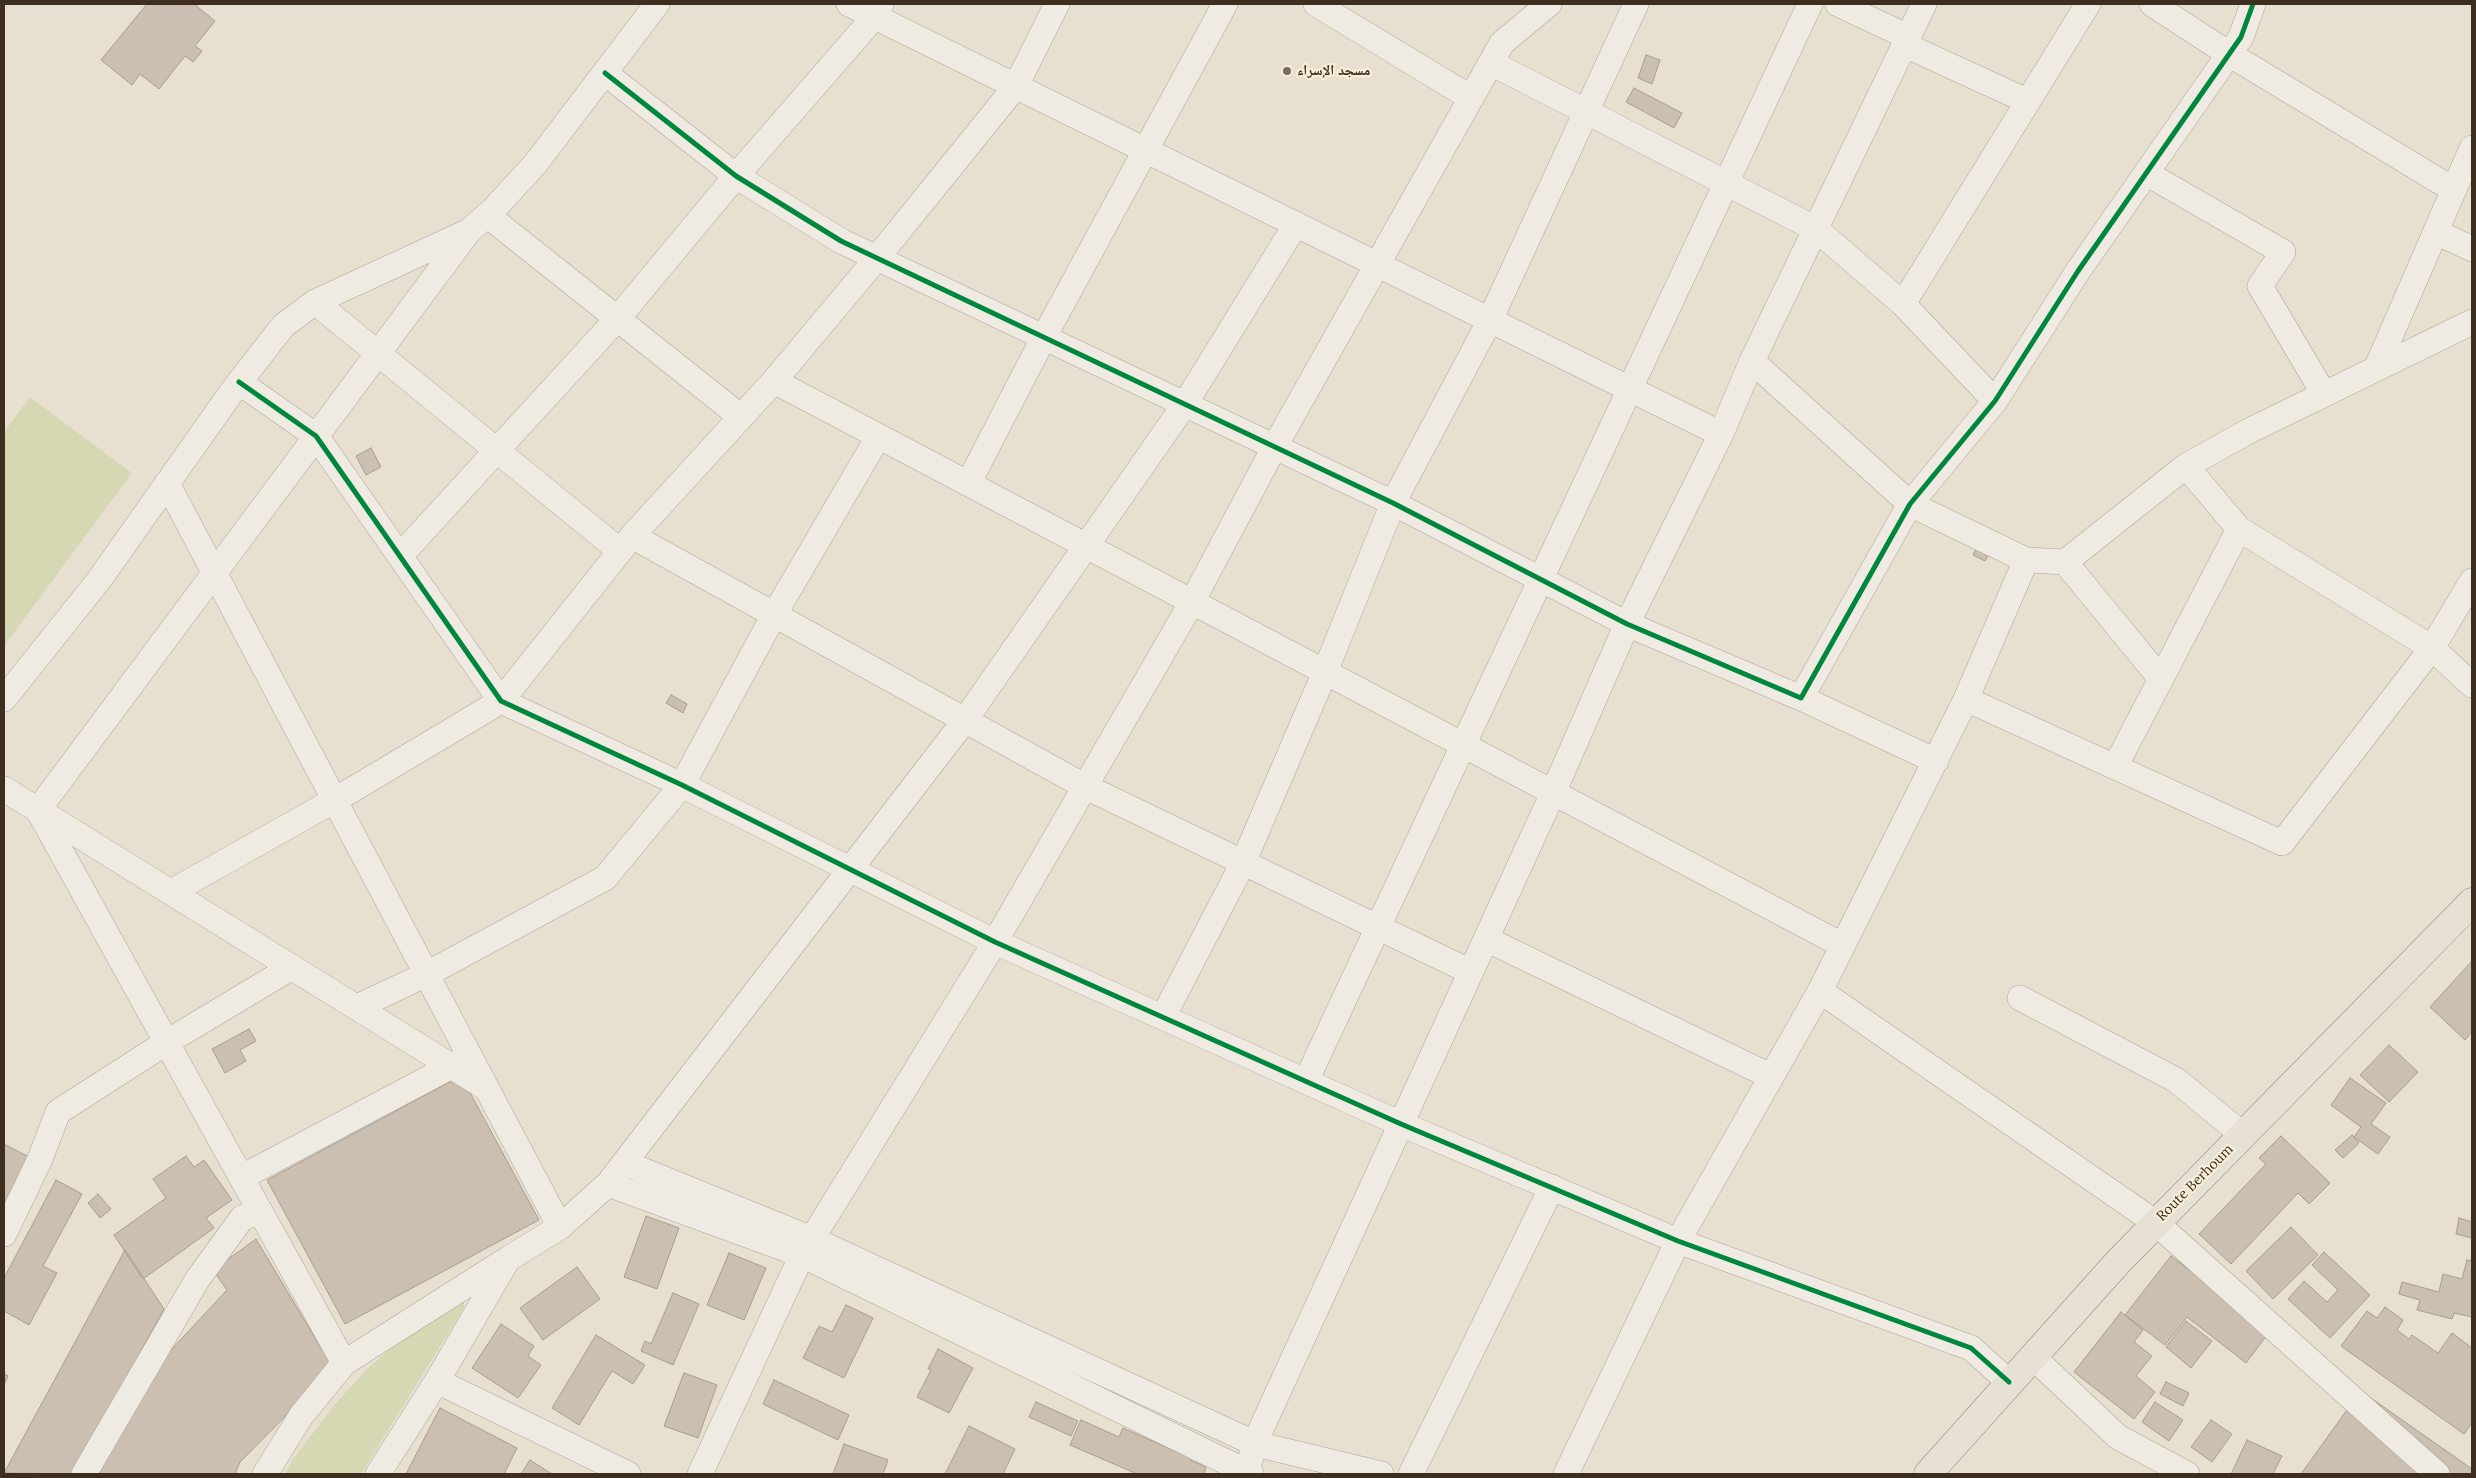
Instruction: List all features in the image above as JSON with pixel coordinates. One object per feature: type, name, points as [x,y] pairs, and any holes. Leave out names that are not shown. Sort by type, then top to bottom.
[{"type":"main road","name":"Route Berhoum","points":[[1928,1474],[2119,1261],[2472,902]]},
{"type":"street","points":[[38,810],[469,231],[487,215],[536,163],[657,4]]},
{"type":"street","points":[[849,4],[878,10],[1016,86],[1721,434]]},
{"type":"street","points":[[171,892],[335,800],[501,701],[626,544],[774,381],[877,258],[1016,86],[1056,4]]},
{"type":"street","points":[[968,484],[1044,337],[1225,4]]},
{"type":"street","points":[[1316,4],[1471,98]]},
{"type":"street","points":[[700,1474],[807,1247],[995,942],[1192,602],[1275,446],[1502,42],[1546,4]]},
{"type":"street","points":[[1163,1017],[1243,863],[1325,672],[1393,503],[1490,320],[1636,4]]},
{"type":"street","points":[[1306,1081],[1810,4]]},
{"type":"street","points":[[1838,4],[1906,41],[2027,102]]},
{"type":"street","points":[[608,1184],[807,1247],[1247,1474],[1256,1444],[1553,793],[1627,624],[1721,434],[1752,361],[1924,4]]},
{"type":"street","points":[[1903,304],[2088,4]]},
{"type":"street","points":[[2152,4],[2229,54],[2454,190]]},
{"type":"street","points":[[1801,698],[1910,504],[1995,400],[2078,271],[2241,37],[2253,4]]},
{"type":"street","points":[[400,556],[618,318],[878,10]]},
{"type":"street","points":[[1491,63],[1816,229],[1903,304],[1995,400]]},
{"type":"street","points":[[605,73],[736,176],[842,241],[1393,503],[1627,624],[1801,698],[1936,761]]},
{"type":"street","points":[[2376,369],[2472,148]]},
{"type":"street","points":[[2146,174],[2283,252],[2260,286],[2324,394]]},
{"type":"street","points":[[487,215],[741,417]]},
{"type":"street","points":[[265,1474],[301,1416],[344,1363],[560,1227],[608,1184],[851,872],[966,720],[1088,547],[1185,404],[1296,224]]},
{"type":"street","points":[[4,698],[99,580],[167,483],[282,326],[315,302],[469,231]]},
{"type":"street","points":[[2436,232],[2472,249]]},
{"type":"street","points":[[315,302],[496,450],[626,544],[774,614],[1084,786],[1471,972]]},
{"type":"street","points":[[1752,361],[1910,504],[2026,560],[2065,562],[2186,466],[2249,431],[2472,322]]},
{"type":"street","points":[[774,381],[1842,946]]},
{"type":"street","points":[[240,382],[316,436],[501,701],[682,785],[851,872],[995,942],[1401,1124],[1678,1241],[1971,1348],[2009,1382]]},
{"type":"street","points":[[358,1007],[427,974],[605,878],[682,785],[774,614],[878,436]]},
{"type":"street","points":[[2186,466],[2239,529],[2432,648],[2472,685]]},
{"type":"street","points":[[167,483],[427,974],[462,1061],[487,1089],[560,1227]]},
{"type":"street","points":[[2116,767],[2239,529]]},
{"type":"street","points":[[1566,1474],[1678,1241],[1820,991],[1936,761],[1966,699],[2026,560]]},
{"type":"street","points":[[2065,562],[2161,679]]},
{"type":"street","points":[[1966,699],[2282,843],[2432,648],[2472,581]]},
{"type":"street","points":[[4,789],[358,1007],[462,1061]]},
{"type":"street","points":[[38,810],[344,1363]]},
{"type":"street","points":[[1486,939],[1770,1076]]},
{"type":"street","points":[[4,1234],[40,1159],[58,1112],[167,1042],[292,967]]},
{"type":"street","points":[[1820,991],[2156,1223],[2437,1474]]},
{"type":"street","points":[[2020,998],[2176,1080],[2243,1135]]},
{"type":"street","points":[[242,1178],[462,1061]]},
{"type":"street","points":[[625,1162],[807,1247],[1256,1444],[1381,1474]]},
{"type":"street","points":[[1411,1474],[1552,1187]]},
{"type":"street","points":[[84,1474],[197,1280],[242,1218],[260,1211]]},
{"type":"street","points":[[378,1474],[437,1381],[508,1259]]},
{"type":"street","points":[[2033,1357],[2118,1437],[2187,1474]]},
{"type":"street","points":[[437,1381],[599,1468],[628,1474]]},
{"type":"green space","points":[[30,397],[132,473],[4,646],[4,432]]},
{"type":"green space","points":[[464,1299],[464,1308],[361,1474],[285,1474],[293,1459],[337,1402],[366,1370],[410,1331]]},
{"type":"building","points":[[147,4],[194,4],[215,21],[195,46],[202,51],[193,62],[185,56],[159,89],[140,74],[132,85],[101,60]]},
{"type":"building","points":[[1646,55],[1660,60],[1652,84],[1638,78]]},
{"type":"building","points":[[1634,88],[1682,113],[1674,128],[1626,102]]},
{"type":"building","points":[[371,448],[381,467],[366,475],[356,456]]},
{"type":"building","points":[[1980,542],[1992,548],[1985,561],[1973,555]]},
{"type":"building","points":[[671,695],[687,704],[683,713],[666,703]]},
{"type":"building","points":[[2472,961],[2472,1032],[2465,1040],[2430,1007]]},
{"type":"building","points":[[249,1029],[256,1041],[240,1050],[246,1061],[225,1073],[212,1049]]},
{"type":"building","points":[[2389,1045],[2418,1072],[2389,1102],[2360,1075]]},
{"type":"building","points":[[461,1076],[539,1220],[345,1324],[267,1180]]},
{"type":"building","points":[[2350,1078],[2386,1103],[2371,1124],[2390,1137],[2378,1154],[2354,1137],[2361,1127],[2331,1105]]},
{"type":"building","points":[[2352,1135],[2359,1143],[2343,1158],[2335,1150]]},
{"type":"building","points":[[2281,1136],[2330,1183],[2309,1204],[2298,1193],[2231,1264],[2199,1234],[2266,1164],[2259,1158]]},
{"type":"building","points":[[4,1144],[29,1157],[4,1206]]},
{"type":"building","points":[[186,1156],[194,1167],[204,1160],[232,1200],[206,1218],[214,1228],[143,1279],[114,1235],[166,1198],[153,1179]]},
{"type":"building","points":[[56,1180],[82,1194],[43,1266],[57,1273],[29,1325],[4,1311],[4,1278]]},
{"type":"building","points":[[98,1194],[111,1209],[100,1218],[88,1203]]},
{"type":"building","points":[[646,1216],[679,1228],[657,1289],[624,1277]]},
{"type":"building","points":[[2459,1218],[2472,1222],[2472,1238],[2456,1234]]},
{"type":"building","points":[[2291,1227],[2318,1255],[2273,1299],[2246,1271]]},
{"type":"building","points":[[256,1239],[333,1368],[240,1462],[235,1474],[99,1474],[157,1365],[227,1290],[213,1270]]},
{"type":"building","points":[[125,1250],[164,1309],[73,1474],[4,1473]]},
{"type":"building","points":[[2324,1252],[2370,1295],[2330,1338],[2288,1299],[2304,1281],[2327,1302],[2338,1290],[2312,1265]]},
{"type":"building","points":[[729,1253],[766,1268],[744,1320],[707,1305]]},
{"type":"building","points":[[2171,1256],[2270,1331],[2246,1363],[2187,1317],[2165,1345],[2125,1315]]},
{"type":"building","points":[[2467,1260],[2472,1261],[2472,1317],[2454,1313],[2452,1319],[2417,1310],[2420,1300],[2399,1294],[2402,1282],[2439,1292],[2443,1274],[2462,1279]]},
{"type":"building","points":[[577,1267],[600,1299],[543,1340],[520,1308]]},
{"type":"building","points":[[673,1293],[699,1304],[673,1365],[641,1351],[645,1341],[651,1344]]},
{"type":"building","points":[[846,1305],[873,1318],[844,1378],[803,1358],[819,1326],[832,1332]]},
{"type":"building","points":[[2385,1307],[2403,1320],[2397,1330],[2409,1339],[2412,1335],[2438,1353],[2452,1333],[2472,1348],[2472,1423],[2464,1434],[2341,1346],[2367,1311],[2377,1318]]},
{"type":"building","points":[[2121,1312],[2143,1330],[2134,1342],[2152,1356],[2136,1376],[2155,1392],[2134,1419],[2074,1372]]},
{"type":"building","points":[[2186,1321],[2212,1341],[2191,1368],[2166,1347]]},
{"type":"building","points":[[501,1324],[534,1346],[528,1356],[541,1365],[518,1398],[472,1368]]},
{"type":"building","points":[[596,1335],[645,1365],[633,1384],[612,1371],[579,1425],[552,1408]]},
{"type":"building","points":[[938,1349],[973,1368],[949,1413],[917,1397],[931,1370],[928,1369]]},
{"type":"building","points":[[684,1373],[717,1385],[698,1438],[664,1426]]},
{"type":"building","points":[[4,1374],[8,1376],[4,1385]]},
{"type":"building","points":[[774,1380],[849,1415],[838,1440],[763,1404]]},
{"type":"building","points":[[2166,1382],[2189,1393],[2183,1406],[2160,1394]]},
{"type":"building","points":[[2359,1393],[2368,1396],[2472,1469],[2472,1474],[2301,1474]]},
{"type":"building","points":[[1036,1402],[1078,1421],[1071,1436],[1029,1417]]},
{"type":"building","points":[[2155,1402],[2183,1420],[2169,1441],[2142,1422]]},
{"type":"building","points":[[440,1408],[517,1448],[504,1474],[406,1474]]},
{"type":"building","points":[[1081,1420],[1119,1437],[1123,1428],[1191,1458],[1190,1460],[1206,1467],[1204,1474],[1137,1474],[1070,1445]]},
{"type":"building","points":[[2211,1420],[2232,1434],[2212,1462],[2191,1447]]},
{"type":"building","points":[[969,1426],[1015,1449],[1003,1474],[945,1474]]},
{"type":"building","points":[[2247,1440],[2282,1456],[2273,1474],[2231,1474]]},
{"type":"building","points":[[844,1444],[888,1460],[883,1474],[833,1474]]},
{"type":"building","points":[[530,1460],[552,1474],[521,1474]]},
{"type":"cycle path","points":[[605,73],[736,176],[841,241],[1393,503],[1627,624],[1801,698],[1910,504],[1995,401],[2078,271],[2241,37],[2253,4]]},
{"type":"cycle path","points":[[239,382],[316,436],[501,701],[682,785],[995,942],[1401,1124],[1678,1241],[1971,1348],[2009,1382]]},
{"type":"place","name":"مسجد الإسراء","points":[[1287,71]]}]
